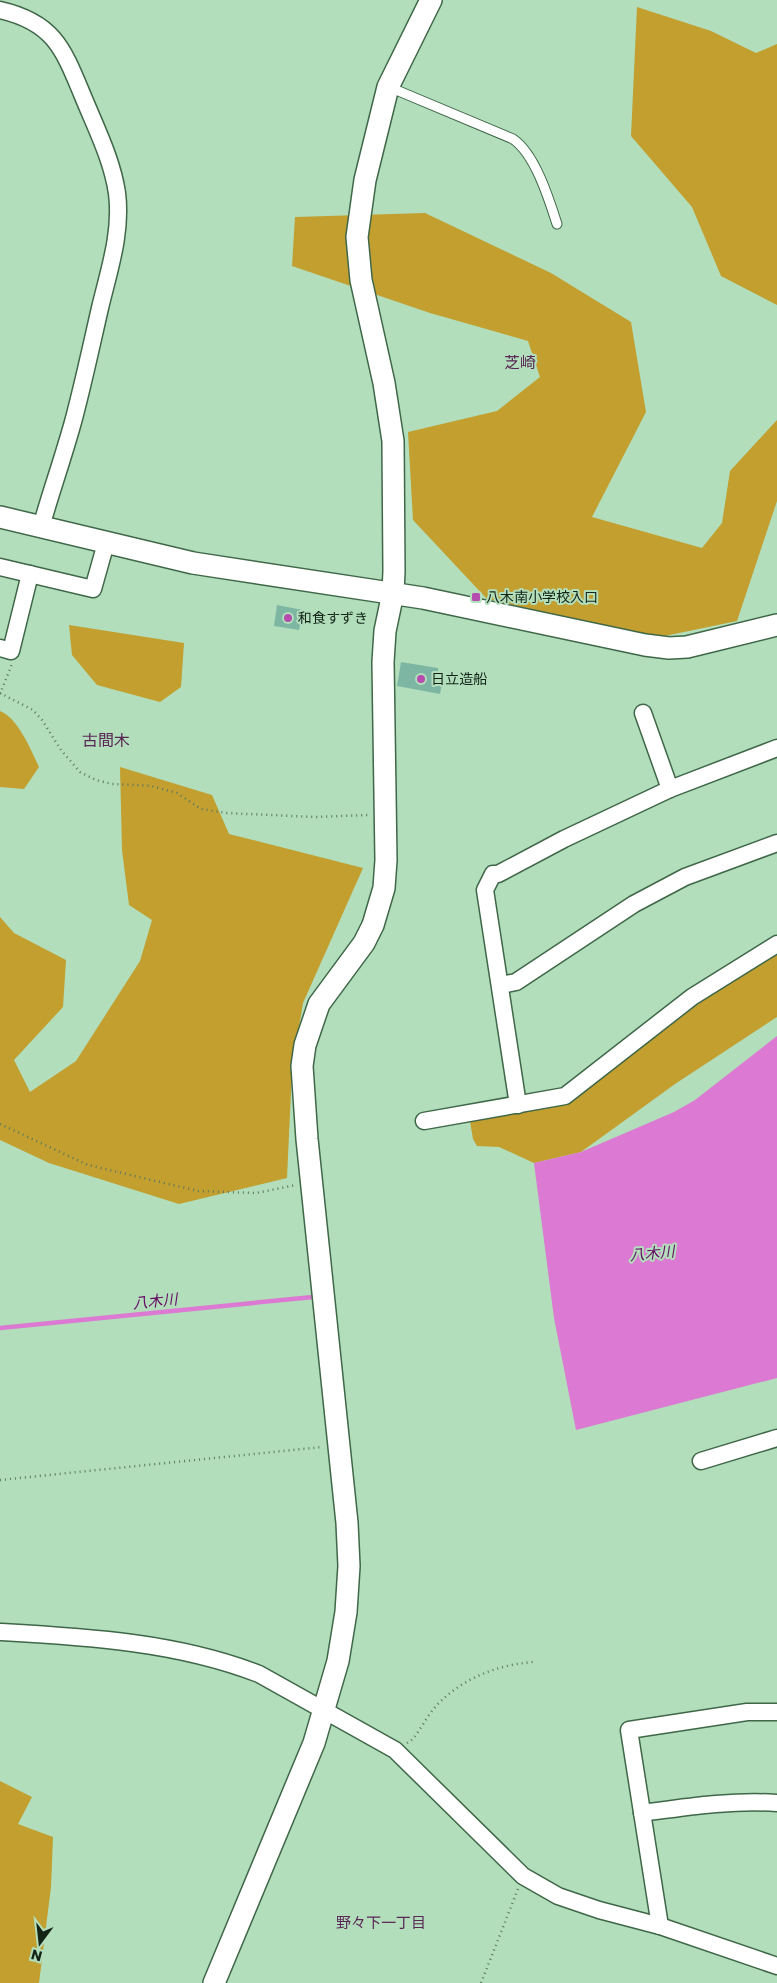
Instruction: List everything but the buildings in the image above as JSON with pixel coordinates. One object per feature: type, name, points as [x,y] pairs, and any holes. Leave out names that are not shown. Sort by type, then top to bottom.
[{"type":"street","points":[[214,1983],[314,1743],[338,1661],[346,1612],[349,1566],[347,1523],[302,1080],[305,1045],[319,1004],[364,943],[373,925],[384,888],[386,860],[383,662],[385,631],[393,593],[395,490],[393,441],[384,383],[361,280],[356,237],[365,180],[388,87],[431,0]]},
{"type":"street","points":[[0,10],[22,15],[40,25],[53,37],[65,53],[104,147],[117,194],[117,238],[110,269],[72,424],[41,527]]},
{"type":"street","points":[[0,517],[193,563],[393,593],[477,608],[619,640],[669,648],[687,647],[777,625]]},
{"type":"street","points":[[0,567],[93,590],[106,543]]},
{"type":"street","points":[[6,650],[30,574]]},
{"type":"street","points":[[643,713],[670,789]]},
{"type":"street","points":[[518,1105],[485,890],[493,874],[498,874],[564,839],[670,789],[777,748]]},
{"type":"street","points":[[500,985],[516,982],[634,904],[685,877],[777,843]]},
{"type":"street","points":[[424,1121],[565,1096],[692,997],[777,944]]},
{"type":"street","points":[[701,1461],[777,1438]]},
{"type":"street","points":[[0,1632],[104,1639],[195,1654],[238,1666],[258,1674],[395,1750],[523,1876],[558,1896],[600,1910],[660,1926],[777,1966]]},
{"type":"street","points":[[660,1926],[629,1730],[747,1712],[777,1712]]},
{"type":"street","points":[[642,1813],[723,1803],[777,1803]]},
{"type":"lane","points":[[388,87],[521,144],[547,193],[556,224]]},
{"type":"path","points":[[6,650],[13,660],[0,694],[33,710],[42,720],[61,750],[80,772],[96,780],[112,784],[151,786],[178,792],[201,809],[227,813],[315,817],[384,814]]},
{"type":"path","points":[[0,1124],[88,1165],[198,1190],[256,1193],[311,1182]]},
{"type":"path","points":[[0,1480],[339,1446]]},
{"type":"path","points":[[395,1750],[413,1739],[440,1702],[476,1676],[512,1663],[532,1662]]},
{"type":"path","points":[[481,1983],[523,1876]]},
{"type":"shaded area","points":[[637,7],[711,31],[756,53],[777,44],[777,305],[721,276],[692,207],[631,136]]},
{"type":"shaded area","points":[[425,213],[551,273],[631,322],[646,412],[592,517],[702,548],[722,523],[730,471],[777,420],[777,501],[737,621],[655,638],[487,599],[413,520],[408,432],[497,411],[540,377],[528,341],[430,313],[292,266],[295,217]]},
{"type":"shaded area","points":[[69,625],[184,643],[181,687],[160,702],[97,685],[72,655]]},
{"type":"shaded area","points":[[0,711],[13,720],[18,727],[39,767],[24,789],[0,787]]},
{"type":"shaded area","points":[[120,767],[212,795],[229,834],[363,868],[303,1003],[292,1070],[287,1178],[179,1204],[49,1163],[0,1140],[0,917],[14,933],[66,960],[63,1007],[14,1060],[30,1092],[76,1061],[140,961],[152,920],[129,905],[122,850]]},
{"type":"shaded area","points":[[777,954],[777,1017],[675,1084],[581,1152],[534,1163],[499,1147],[477,1146],[473,1139],[470,1121],[571,1101],[714,992],[754,965]]},
{"type":"shaded area","points":[[0,1781],[32,1797],[18,1824],[53,1837],[51,1887],[39,1983],[0,1983]]},
{"type":"water","points":[[777,1036],[777,1378],[576,1430],[554,1318],[534,1163],[581,1152],[674,1112],[695,1100]]},
{"type":"waterway","name":"八木川","points":[[0,1328],[313,1297]]},
{"type":"place","name":"八木南小学校入口","points":[[476,597]]},
{"type":"place","name":"和食すずき","points":[[288,618]]},
{"type":"place","name":"日立造船","points":[[421,679]]},
{"type":"district","name":"芝崎","points":[[520,362]]},
{"type":"district","name":"古間木","points":[[106,740]]},
{"type":"district","name":"野々下一丁目","points":[[381,1922]]}]
